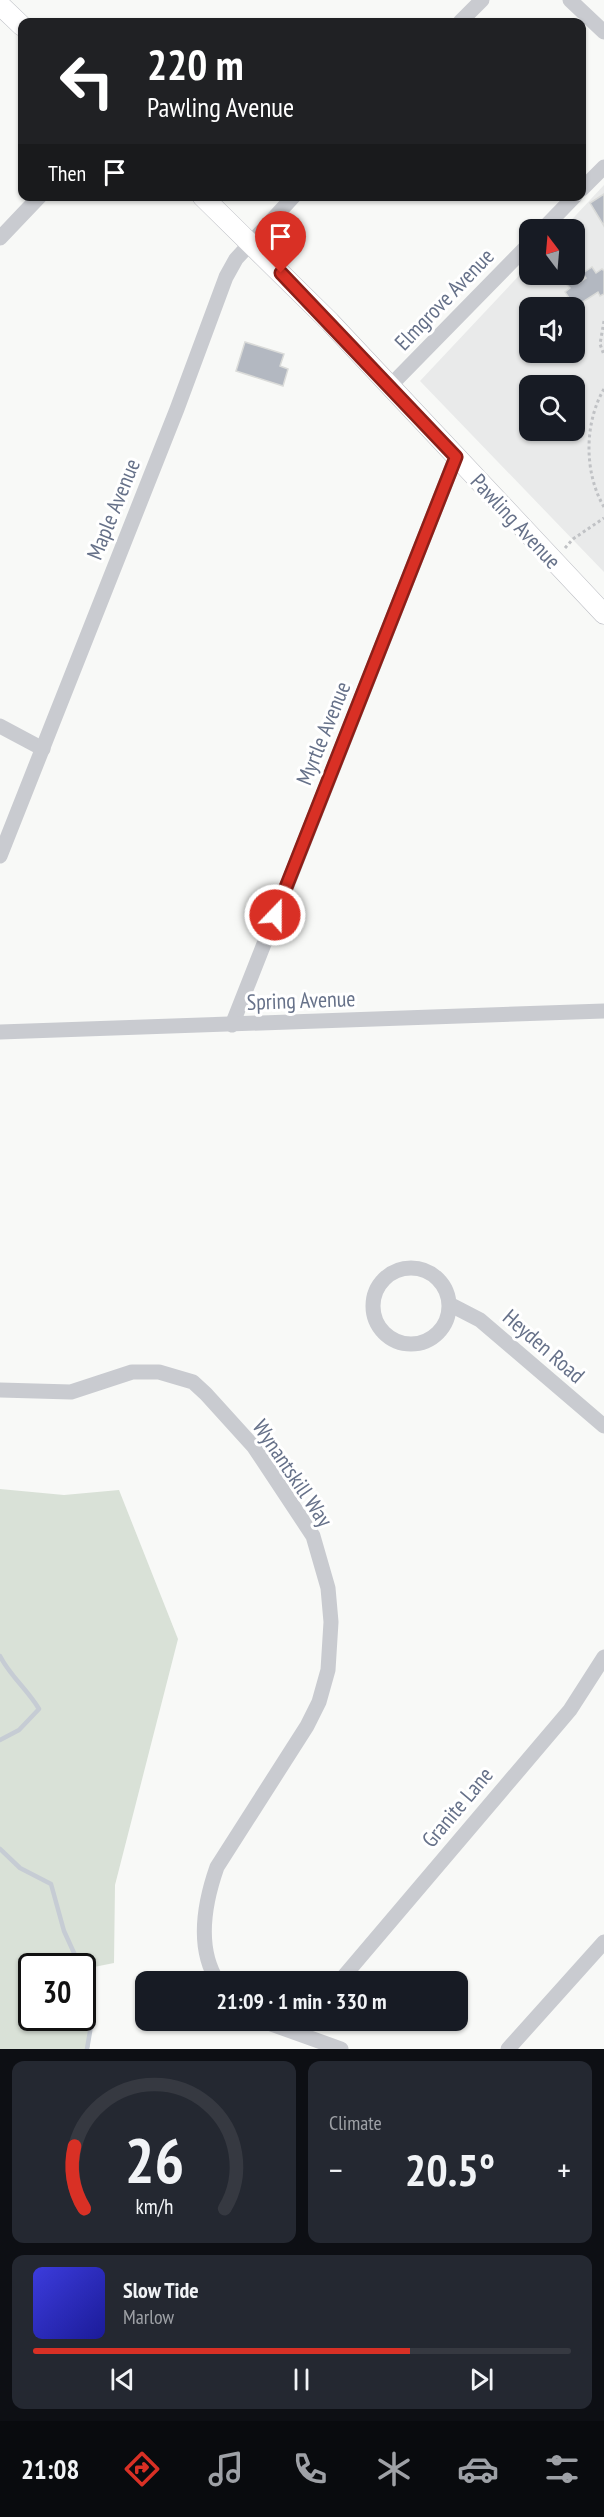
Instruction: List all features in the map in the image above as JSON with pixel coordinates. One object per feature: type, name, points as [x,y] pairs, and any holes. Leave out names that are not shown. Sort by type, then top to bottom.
[{"type":"main road","points":[[0,5],[18,22]]},
{"type":"main road","name":"Pawling Avenue","points":[[207,201],[390,386],[604,614]]},
{"type":"street","points":[[464,18],[482,0]]},
{"type":"street","points":[[570,0],[604,33]]},
{"type":"street","points":[[586,185],[604,167]]},
{"type":"street","points":[[0,238],[35,201]]},
{"type":"street","name":"Maple Avenue","points":[[0,856],[169,430],[226,277],[236,258],[289,201]]},
{"type":"street","points":[[553,219],[570,201]]},
{"type":"street","name":"Elmgrove Avenue","points":[[390,386],[519,254]]},
{"type":"street","name":"Myrtle Avenue","points":[[232,1024],[456,457]]},
{"type":"street","points":[[0,726],[43,748]]},
{"type":"street","name":"Spring Avenue","points":[[0,1032],[604,1011]]},
{"type":"street","points":[[405,1269],[418,1269],[430,1273],[440,1281],[451,1305],[442,1328],[434,1337],[410,1344],[398,1342],[383,1332],[374,1316],[373,1304],[376,1291],[393,1273],[405,1269]]},
{"type":"street","name":"Heyden Road","points":[[451,1305],[480,1320],[604,1426]]},
{"type":"street","name":"Wynantskill Way","points":[[0,1390],[71,1392],[132,1372],[159,1372],[193,1382],[254,1447],[313,1536],[328,1588],[331,1622],[328,1670],[319,1702],[307,1726],[217,1867],[209,1891],[205,1935],[211,1971]]},
{"type":"street","name":"Granite Lane","points":[[348,1971],[570,1710],[604,1657]]},
{"type":"street","points":[[508,2049],[604,1942]]},
{"type":"street","points":[[310,2031],[341,2049]]},
{"type":"path","points":[[604,321],[600,345],[604,355]]},
{"type":"path","points":[[604,389],[594,417],[589,444],[594,486],[604,507]]},
{"type":"path","points":[[573,539],[604,518]]},
{"type":"shaded area","points":[[604,185],[604,572],[420,381],[519,276],[519,285],[585,285],[585,219],[572,219]]},
{"type":"shaded area","points":[[0,1489],[64,1495],[119,1490],[178,1639],[115,1885],[114,1963],[96,1967],[96,1953],[18,1953],[18,2031],[89,2031],[90,2047],[87,2049],[0,2049]]},
{"type":"building","points":[[604,194],[604,226],[590,203]]},
{"type":"building","points":[[592,267],[596,273],[602,269],[604,271],[604,294],[600,296],[598,292],[585,300],[585,297],[568,297],[565,292],[570,288],[567,285],[585,285],[585,272]]},
{"type":"building","points":[[245,342],[284,354],[280,366],[288,369],[283,386],[236,371]]},
{"type":"waterway","points":[[0,1656],[39,1709],[19,1730],[0,1740]]},
{"type":"waterway","points":[[0,1849],[20,1868],[51,1884],[64,1931],[74,1953]]},
{"type":"waterway","points":[[87,2049],[90,2031]]},
{"type":"route","points":[[275,915],[456,457],[281,273]]}]
